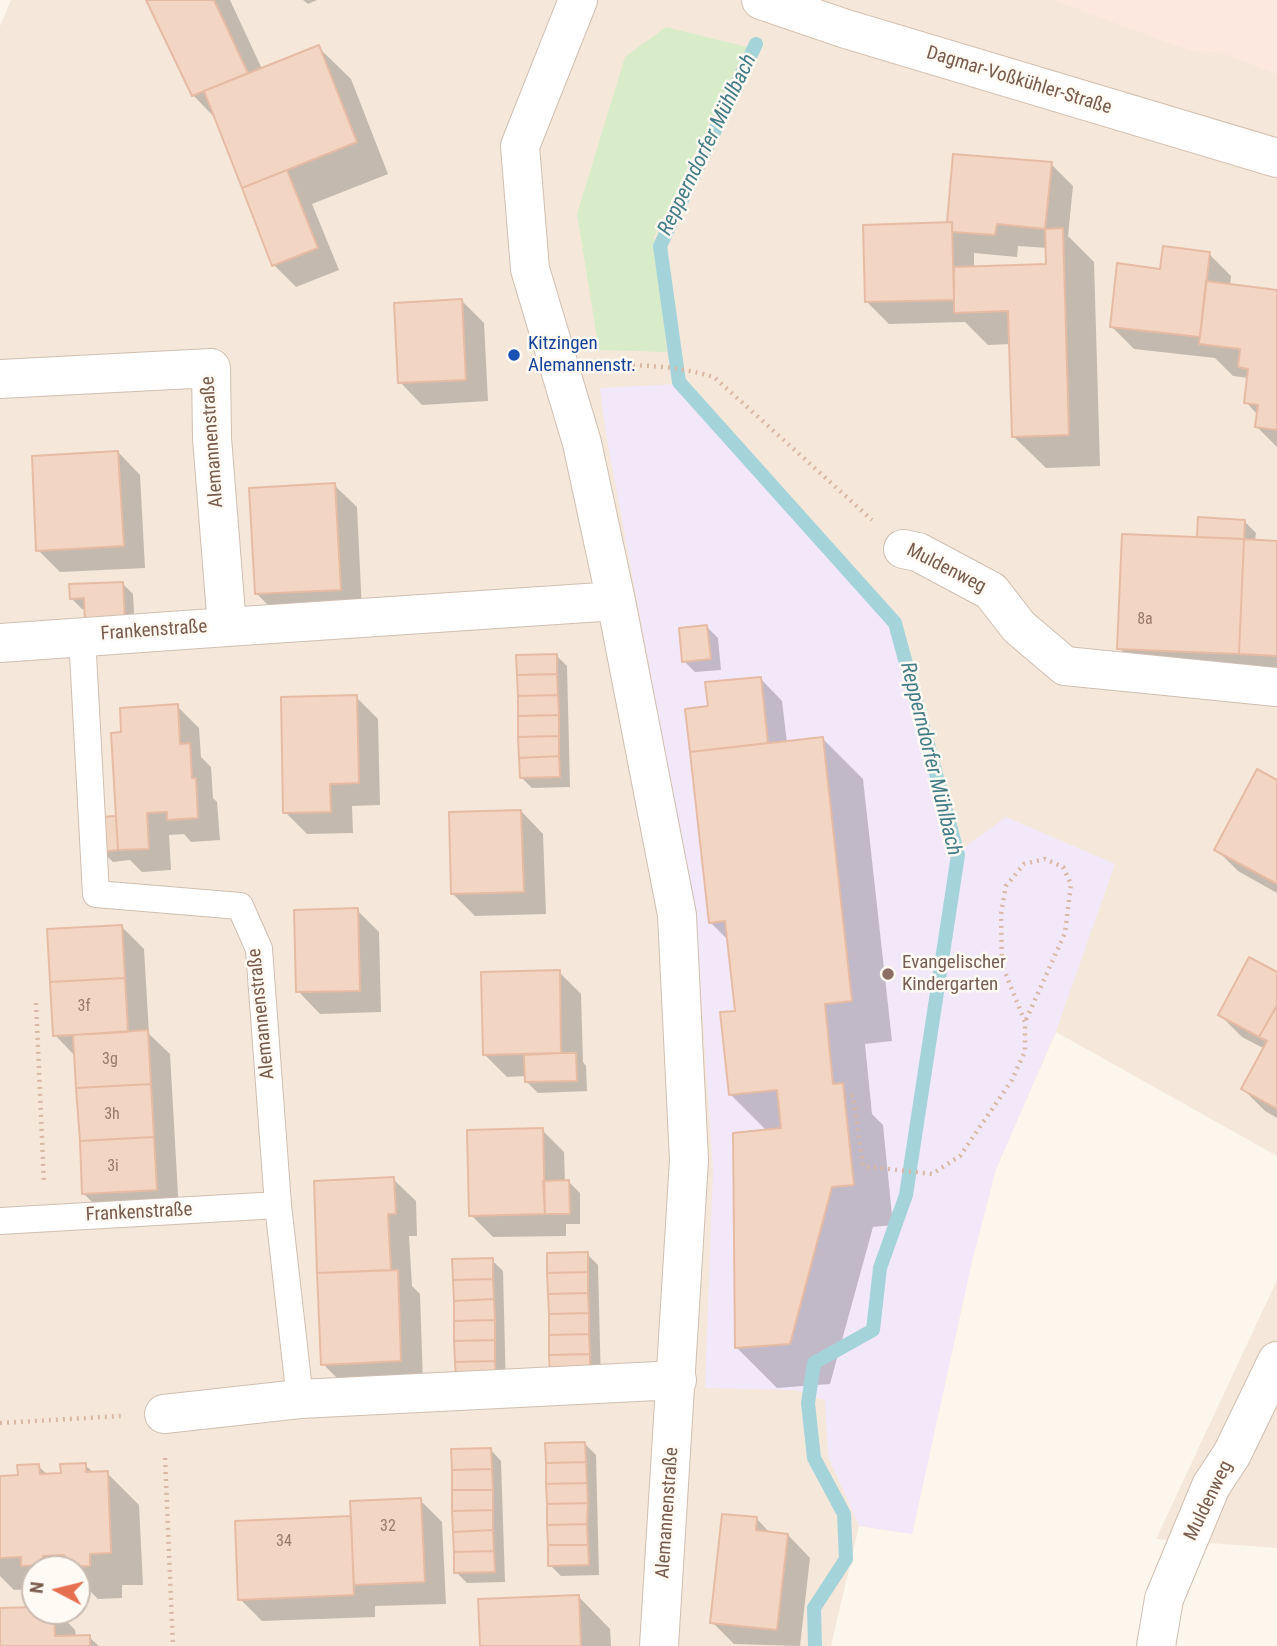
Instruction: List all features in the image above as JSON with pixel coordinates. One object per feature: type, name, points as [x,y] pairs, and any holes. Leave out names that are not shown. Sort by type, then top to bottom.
[{"type":"street","name":"Alemannenstraße","points":[[578,0],[520,146],[530,270],[582,443],[616,601],[677,915],[689,1160],[659,1646]]},
{"type":"street","name":"Dagmar-Voßkühler-Straße","points":[[761,0],[846,29],[1277,159]]},
{"type":"street","name":"Alemannenstraße","points":[[0,379],[211,368],[212,438],[226,627]]},
{"type":"street","name":"Muldenweg","points":[[903,549],[918,552],[991,591],[1019,627],[1065,666],[1277,687]]},
{"type":"street","points":[[226,627],[616,601]]},
{"type":"street","name":"Frankenstraße","points":[[82,636],[226,627]]},
{"type":"street","points":[[0,643],[82,636]]},
{"type":"street","name":"Muldenweg","points":[[1156,1646],[1164,1599],[1211,1486],[1232,1454],[1277,1361]]},
{"type":"street","points":[[164,1414],[300,1399],[677,1380]]},
{"type":"lane","name":"Alemannenstraße","points":[[82,636],[96,894],[240,906],[259,949],[278,1205],[300,1399]]},
{"type":"lane","name":"Frankenstraße","points":[[0,1221],[278,1205]]},
{"type":"path","name":"Muldenweg","points":[[649,364],[714,377],[903,549]]},
{"type":"path","points":[[844,1097],[853,1096],[863,1166],[932,1174],[960,1156],[1005,1090],[1025,1051],[1025,1022],[1002,965],[1001,914],[1006,886],[1024,864],[1045,859],[1063,867],[1071,884],[1065,933],[1025,1022]]},
{"type":"path","points":[[36,1003],[46,1218]]},
{"type":"path","points":[[0,1423],[164,1414],[173,1646]]},
{"type":"shaded area","points":[[11,0],[1277,0],[1277,1156],[1056,1032],[996,1169],[972,1261],[912,1534],[859,1526],[831,1646],[0,1646],[0,26]]},
{"type":"shaded area","points":[[1054,0],[1277,0],[1277,74],[1219,52],[1191,51]]},
{"type":"shaded area","name":"Evangelischer Kindergarten","points":[[678,384],[891,624],[954,855],[1006,817],[1115,864],[1056,1031],[996,1169],[972,1261],[912,1534],[859,1526],[828,1456],[825,1400],[795,1390],[705,1388],[713,1170],[696,918],[606,434],[600,388]]},
{"type":"shaded area","points":[[1277,1280],[1277,1548],[1156,1539]]},
{"type":"green space","points":[[666,27],[747,47],[654,237],[667,352],[599,350],[577,214],[625,57]]},
{"type":"building","points":[[146,0],[214,0],[248,73],[192,96]]},
{"type":"building","points":[[319,45],[357,142],[242,188],[204,91]]},
{"type":"building","points":[[953,154],[1052,162],[1045,229],[997,224],[995,235],[952,232],[952,222],[947,222]]},
{"type":"building","points":[[287,170],[318,248],[272,266],[242,188]]},
{"type":"building","points":[[952,222],[954,300],[865,302],[863,225]]},
{"type":"building","points":[[1063,228],[1069,435],[1012,437],[1008,311],[954,313],[954,267],[1046,264],[1045,229]]},
{"type":"building","points":[[1163,246],[1210,252],[1200,337],[1110,327],[1117,263],[1160,269]]},
{"type":"building","points":[[1206,281],[1277,290],[1277,430],[1255,427],[1258,405],[1244,403],[1248,369],[1238,367],[1240,349],[1199,344]]},
{"type":"building","points":[[462,299],[466,380],[398,383],[394,303]]},
{"type":"building","points":[[118,451],[124,546],[36,551],[32,456]]},
{"type":"building","points":[[335,483],[341,590],[255,594],[249,488]]},
{"type":"building","points":[[1198,517],[1245,520],[1244,539],[1197,537]]},
{"type":"building","points":[[1122,534],[1244,539],[1239,654],[1117,649]]},
{"type":"building","points":[[1244,539],[1277,541],[1277,656],[1239,654]]},
{"type":"building","points":[[123,582],[125,621],[85,623],[84,598],[70,599],[69,584]]},
{"type":"building","points":[[707,625],[711,659],[682,662],[679,628]]},
{"type":"building","points":[[557,654],[557,674],[517,675],[516,655]]},
{"type":"building","points":[[557,674],[558,695],[518,696],[517,675]]},
{"type":"building","points":[[761,677],[768,743],[690,752],[685,709],[708,706],[705,682]]},
{"type":"building","points":[[357,695],[359,783],[330,784],[331,812],[283,813],[281,697]]},
{"type":"building","points":[[558,695],[559,715],[518,716],[518,696]]},
{"type":"building","points":[[178,704],[180,744],[190,743],[192,778],[196,778],[198,818],[167,820],[167,812],[147,813],[149,849],[118,850],[111,733],[121,732],[120,708]]},
{"type":"building","points":[[559,715],[559,736],[518,737],[518,716]]},
{"type":"building","points":[[559,736],[559,756],[519,758],[518,737]]},
{"type":"building","points":[[823,737],[852,1001],[825,1004],[833,1084],[843,1083],[854,1185],[832,1187],[790,1344],[735,1348],[733,1133],[781,1128],[777,1090],[729,1095],[720,1012],[735,1011],[725,921],[709,923],[690,752]]},
{"type":"building","points":[[559,756],[560,777],[520,778],[519,758]]},
{"type":"building","points":[[1257,769],[1277,780],[1277,884],[1214,850]]},
{"type":"building","points":[[521,810],[524,892],[451,894],[449,812]]},
{"type":"building","points":[[116,816],[118,850],[100,852],[98,817]]},
{"type":"building","points":[[358,908],[360,991],[296,992],[294,910]]},
{"type":"building","points":[[122,925],[125,978],[50,982],[47,929]]},
{"type":"building","points":[[1249,957],[1277,972],[1277,1005],[1259,1037],[1218,1015]]},
{"type":"building","points":[[560,970],[561,1053],[483,1055],[481,972]]},
{"type":"building","points":[[125,978],[128,1032],[53,1036],[50,982]]},
{"type":"building","points":[[1277,1006],[1277,1109],[1241,1089],[1267,1041],[1259,1037]]},
{"type":"building","points":[[148,1030],[151,1084],[76,1088],[73,1035]]},
{"type":"building","points":[[576,1053],[577,1081],[525,1082],[524,1055]]},
{"type":"building","points":[[151,1084],[154,1137],[80,1141],[76,1088]]},
{"type":"building","points":[[543,1128],[545,1214],[469,1216],[467,1130]]},
{"type":"building","points":[[154,1137],[157,1190],[82,1194],[80,1141]]},
{"type":"building","points":[[394,1177],[396,1214],[388,1214],[391,1270],[317,1273],[314,1181]]},
{"type":"building","points":[[569,1180],[570,1214],[545,1214],[543,1181]]},
{"type":"building","points":[[588,1252],[588,1272],[547,1273],[547,1253]]},
{"type":"building","points":[[493,1258],[493,1279],[453,1280],[452,1259]]},
{"type":"building","points":[[398,1270],[401,1361],[321,1365],[317,1273]]},
{"type":"building","points":[[588,1272],[588,1293],[548,1294],[547,1273]]},
{"type":"building","points":[[493,1279],[494,1299],[454,1301],[453,1280]]},
{"type":"building","points":[[588,1293],[589,1313],[549,1314],[548,1294]]},
{"type":"building","points":[[494,1299],[495,1320],[454,1321],[454,1301]]},
{"type":"building","points":[[589,1313],[589,1334],[549,1335],[549,1314]]},
{"type":"building","points":[[495,1320],[495,1340],[454,1341],[454,1321]]},
{"type":"building","points":[[589,1334],[590,1354],[549,1355],[549,1335]]},
{"type":"building","points":[[495,1340],[495,1361],[455,1362],[454,1341]]},
{"type":"building","points":[[590,1354],[590,1375],[550,1376],[549,1355]]},
{"type":"building","points":[[495,1361],[496,1381],[456,1382],[455,1362]]},
{"type":"building","points":[[585,1442],[586,1462],[546,1463],[545,1443]]},
{"type":"building","points":[[491,1448],[492,1469],[452,1470],[451,1449]]},
{"type":"building","points":[[586,1462],[587,1483],[546,1484],[546,1463]]},
{"type":"building","points":[[86,1463],[86,1472],[108,1471],[111,1553],[0,1558],[0,1476],[18,1475],[17,1465],[39,1464],[40,1474],[61,1473],[60,1464]]},
{"type":"building","points":[[492,1469],[493,1490],[452,1490],[452,1470]]},
{"type":"building","points":[[587,1483],[588,1503],[547,1504],[546,1484]]},
{"type":"building","points":[[452,1490],[493,1490],[493,1510],[452,1511]]},
{"type":"building","points":[[421,1498],[425,1582],[354,1585],[350,1501]]},
{"type":"building","points":[[588,1503],[587,1524],[547,1525],[547,1504]]},
{"type":"building","points":[[493,1510],[493,1530],[453,1532],[452,1511]]},
{"type":"building","points":[[722,1514],[757,1517],[756,1530],[788,1534],[777,1630],[710,1623]]},
{"type":"building","points":[[351,1516],[354,1595],[238,1600],[235,1521]]},
{"type":"building","points":[[587,1524],[588,1545],[548,1545],[547,1525]]},
{"type":"building","points":[[493,1530],[494,1551],[454,1552],[453,1532]]},
{"type":"building","points":[[548,1545],[588,1545],[589,1565],[548,1566]]},
{"type":"building","points":[[494,1551],[495,1572],[454,1573],[454,1552]]},
{"type":"building","points":[[579,1595],[581,1646],[480,1646],[478,1599]]},
{"type":"building","points":[[21,1607],[21,1625],[55,1625],[55,1636],[90,1635],[90,1646],[0,1646],[0,1608]]},
{"type":"waterway","name":"Repperndorfer Mühlbach","points":[[756,44],[660,246],[679,382],[895,623],[958,855],[906,1195],[880,1268],[873,1330],[814,1363],[808,1403],[814,1458],[844,1514],[846,1559],[814,1608],[815,1646]]},
{"type":"place","name":"Kitzingen Alemannenstr.","points":[[514,355]]},
{"type":"place","name":"Evangelischer Kindergarten","points":[[888,974]]}]
